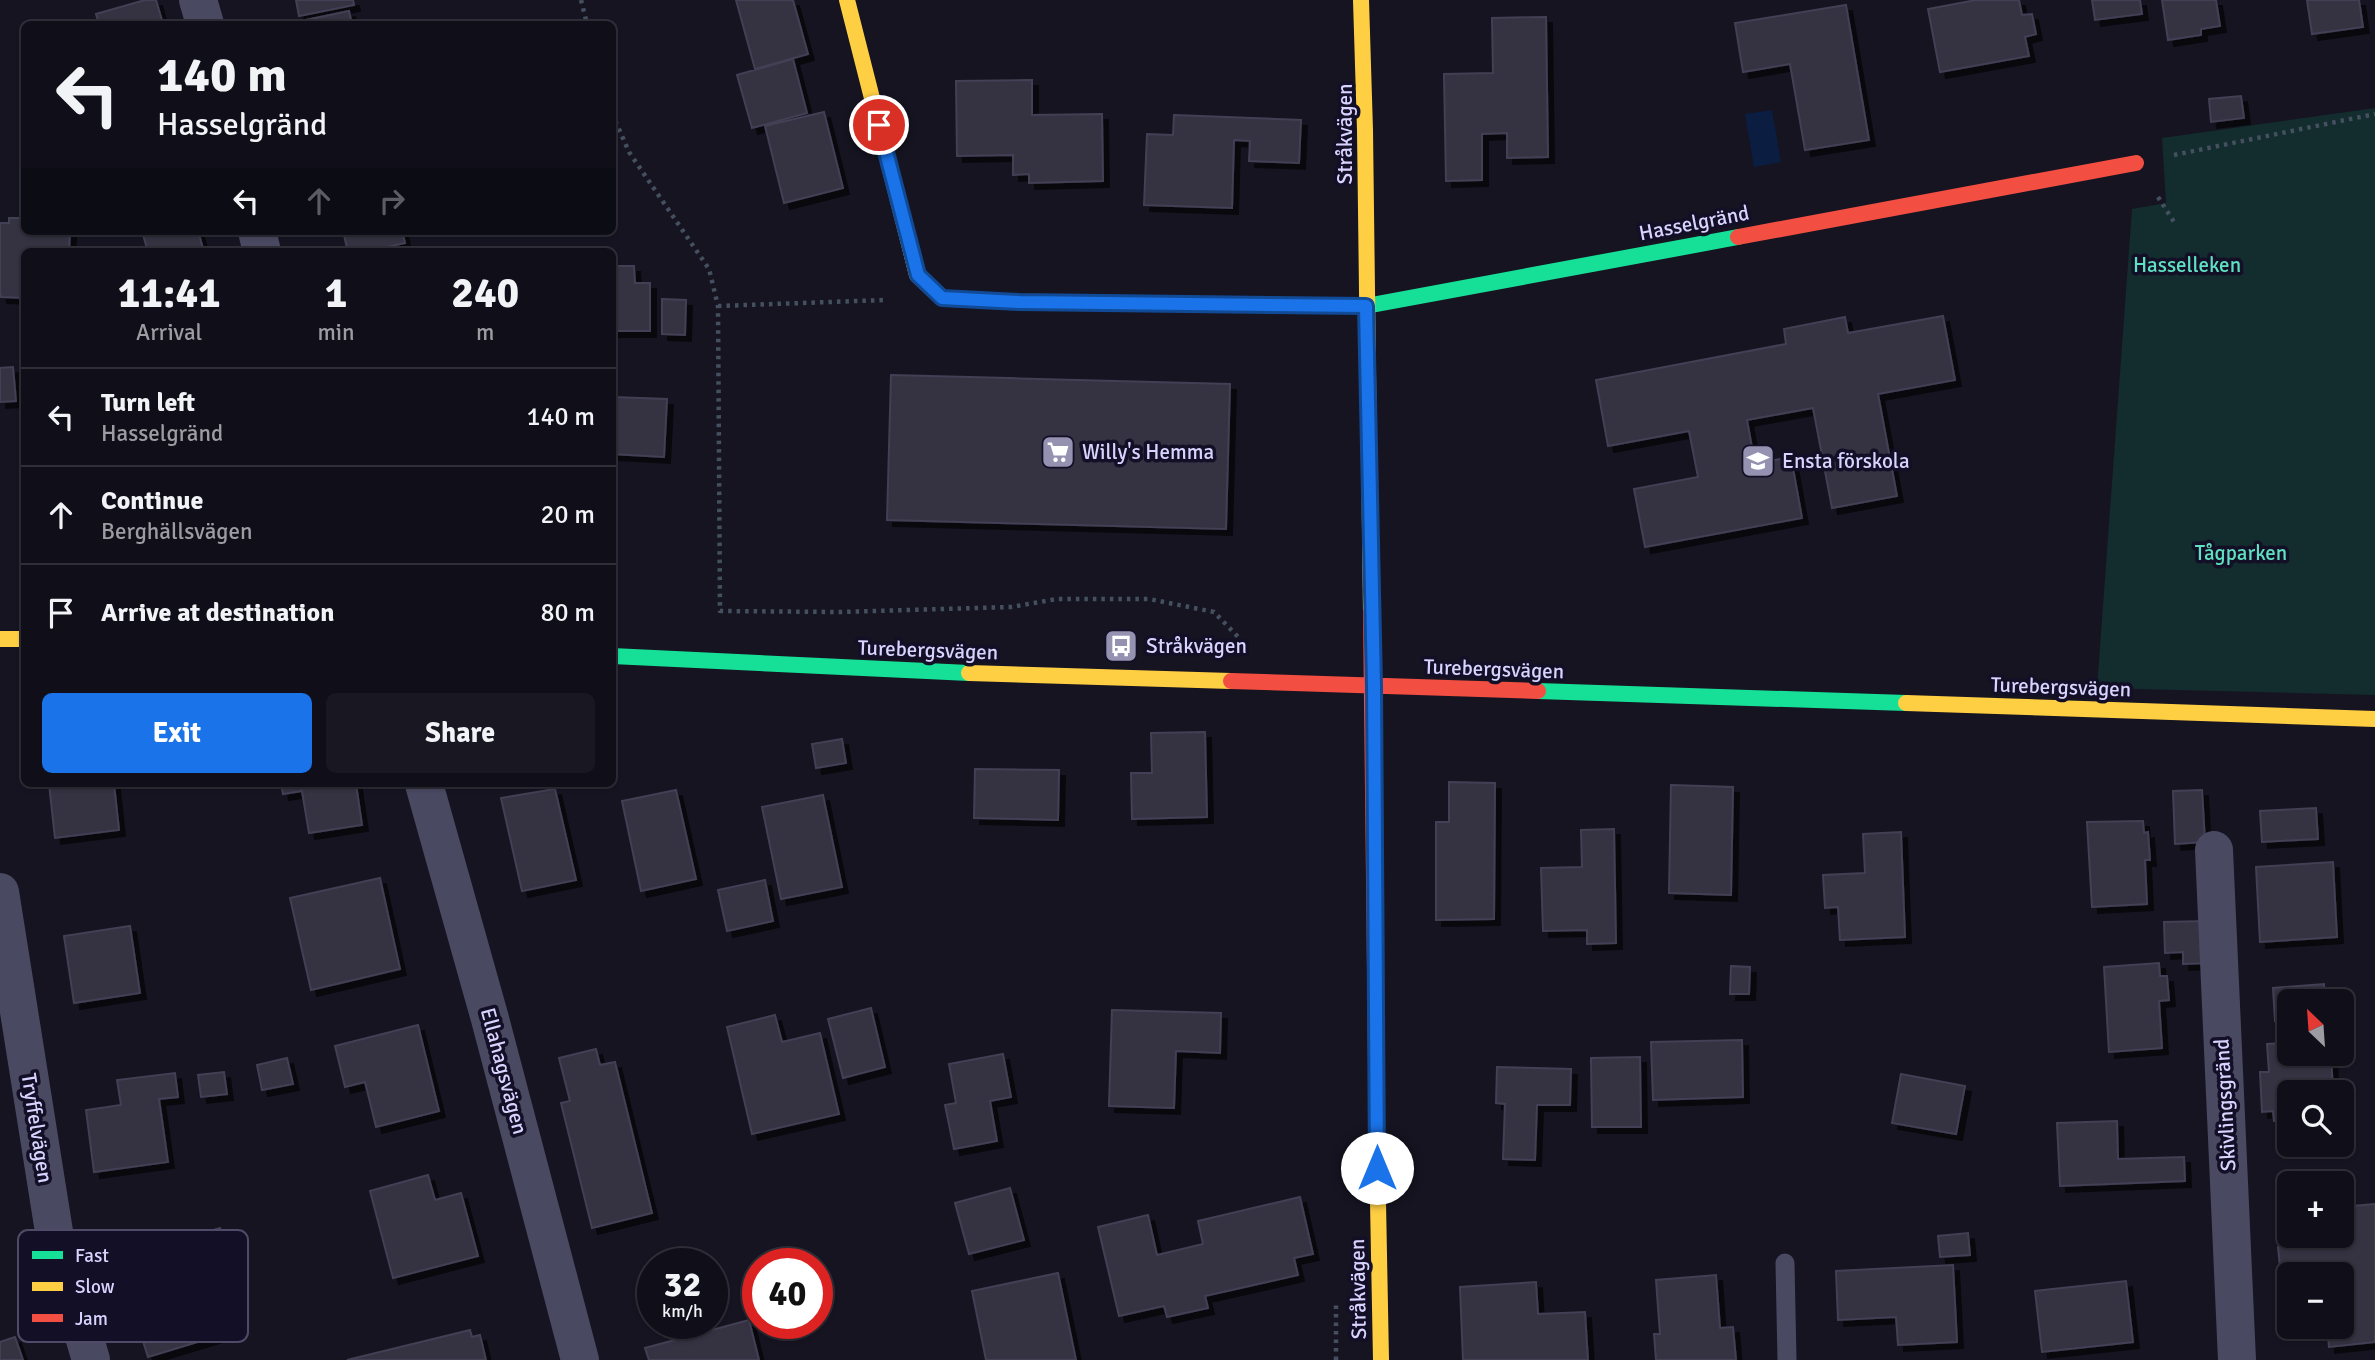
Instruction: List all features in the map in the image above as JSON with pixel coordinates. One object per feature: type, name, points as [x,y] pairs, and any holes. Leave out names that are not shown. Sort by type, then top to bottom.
[{"type":"street","points":[[198,0],[204,21]]},
{"type":"street","points":[[847,0],[918,275],[942,298]]},
{"type":"street","name":"Stråkvägen","points":[[1361,0],[1366,85],[1366,306],[1374,686],[1381,1360]]},
{"type":"street","name":"Hasselgränd","points":[[942,298],[1019,302],[1366,306],[2136,163]]},
{"type":"street","points":[[0,639],[21,639]]},
{"type":"street","name":"Turebergsvägen","points":[[616,656],[862,669],[2375,719]]},
{"type":"street","name":"Ellahagsvägen","points":[[425,787],[490,1019],[580,1360]]},
{"type":"street","name":"Skivlingsgränd","points":[[2214,850],[2237,1360]]},
{"type":"street","name":"Tryffelvägen","points":[[0,892],[54,1230]]},
{"type":"street","name":"Tryffelvägen","points":[[85,1342],[90,1360]]},
{"type":"lane","points":[[1785,1263],[1787,1360]]},
{"type":"path","points":[[581,0],[586,21]]},
{"type":"path","points":[[2136,163],[2375,114]]},
{"type":"path","points":[[616,122],[629,152],[709,269],[718,306],[720,611],[838,612],[1011,607],[1057,599],[1149,599],[1214,612],[1245,643]]},
{"type":"path","points":[[718,306],[942,298]]},
{"type":"green space","name":"Tågparken","points":[[2375,108],[2375,695],[2097,688],[2132,209],[2166,203],[2162,138]]},
{"type":"water","points":[[1772,110],[1781,162],[1754,167],[1745,114]]},
{"type":"building","points":[[145,0],[156,0],[162,21],[98,21],[96,14]]},
{"type":"building","points":[[296,0],[353,0],[354,5],[299,16]]},
{"type":"building","points":[[736,0],[793,0],[808,54],[755,69]]},
{"type":"building","points":[[1976,0],[2019,0],[2022,15],[2032,14],[2036,34],[2025,37],[2029,56],[1940,72],[1928,9]]},
{"type":"building","points":[[2092,0],[2140,0],[2142,14],[2095,20]]},
{"type":"building","points":[[2162,0],[2216,0],[2220,26],[2201,29],[2201,35],[2168,40]]},
{"type":"building","points":[[2307,0],[2359,0],[2363,27],[2312,34]]},
{"type":"building","points":[[1846,5],[1869,140],[1805,150],[1790,64],[1743,72],[1735,23]]},
{"type":"building","points":[[349,11],[351,21],[301,21]]},
{"type":"building","points":[[1546,17],[1548,157],[1507,158],[1507,133],[1482,134],[1482,180],[1446,181],[1444,74],[1493,73],[1492,18]]},
{"type":"building","points":[[793,59],[807,113],[752,128],[737,75]]},
{"type":"building","points":[[1032,80],[1032,115],[1102,114],[1103,181],[1029,183],[1029,174],[1013,175],[1013,155],[957,156],[956,81]]},
{"type":"building","points":[[2241,96],[2244,118],[2211,122],[2209,99]]},
{"type":"building","points":[[824,112],[843,188],[784,203],[765,126]]},
{"type":"building","points":[[1174,115],[1301,120],[1299,163],[1249,161],[1250,141],[1234,140],[1232,208],[1144,205],[1147,134],[1173,135]]},
{"type":"building","points":[[9,218],[21,218],[21,235],[70,235],[69,248],[21,248],[21,298],[1,297],[0,292],[0,223],[9,223]]},
{"type":"building","points":[[143,235],[199,235],[203,248],[147,248]]},
{"type":"building","points":[[344,235],[403,235],[405,243],[382,248],[347,248]]},
{"type":"building","points":[[616,266],[634,266],[635,283],[650,283],[650,331],[616,331]]},
{"type":"building","points":[[662,299],[686,300],[685,335],[662,334]]},
{"type":"building","points":[[1943,316],[1955,380],[1878,394],[1897,496],[1832,508],[1813,408],[1747,420],[1755,464],[1791,457],[1802,518],[1645,547],[1634,489],[1698,477],[1689,431],[1608,446],[1596,380],[1786,344],[1784,329],[1845,317],[1848,333]]},
{"type":"building","points":[[13,367],[16,401],[0,402],[0,368]]},
{"type":"building","name":"Willy's Hemma","points":[[891,375],[1230,384],[1226,529],[887,520]]},
{"type":"building","points":[[616,397],[667,399],[664,457],[616,454]]},
{"type":"building","points":[[1205,732],[1207,817],[1132,819],[1131,773],[1152,773],[1151,733]]},
{"type":"building","points":[[842,739],[846,763],[816,768],[812,744]]},
{"type":"building","points":[[975,769],[1059,770],[1058,820],[974,818]]},
{"type":"building","points":[[1449,782],[1495,783],[1494,919],[1436,920],[1436,822],[1449,822]]},
{"type":"building","points":[[1671,785],[1733,787],[1731,895],[1669,893]]},
{"type":"building","points":[[49,787],[114,787],[119,830],[55,838]]},
{"type":"building","points":[[282,787],[356,787],[362,825],[309,833],[302,791],[283,794]]},
{"type":"building","points":[[555,789],[576,880],[522,891],[501,798]]},
{"type":"building","points":[[676,790],[696,879],[641,891],[622,801]]},
{"type":"building","points":[[2202,790],[2205,842],[2175,844],[2173,791]]},
{"type":"building","points":[[823,795],[842,887],[781,899],[762,807]]},
{"type":"building","points":[[2316,808],[2318,839],[2262,842],[2260,811]]},
{"type":"building","points":[[2143,821],[2144,833],[2148,832],[2150,860],[2145,860],[2147,904],[2092,907],[2087,822]]},
{"type":"building","points":[[1614,829],[1616,943],[1587,944],[1587,930],[1543,931],[1541,868],[1582,867],[1581,830]]},
{"type":"building","points":[[1901,832],[1905,937],[1840,940],[1838,907],[1825,908],[1823,875],[1865,873],[1863,834]]},
{"type":"building","points":[[2333,862],[2337,937],[2260,942],[2256,867]]},
{"type":"building","points":[[380,878],[400,969],[311,990],[290,898]]},
{"type":"building","points":[[765,880],[773,921],[727,931],[718,890]]},
{"type":"building","points":[[2208,921],[2209,963],[2183,964],[2183,952],[2165,953],[2164,922]]},
{"type":"building","points":[[130,926],[140,993],[74,1003],[64,936]]},
{"type":"building","points":[[2159,963],[2160,976],[2167,976],[2169,1000],[2159,1001],[2162,1048],[2109,1052],[2104,967]]},
{"type":"building","points":[[1731,966],[1750,967],[1749,994],[1730,994]]},
{"type":"building","points":[[2324,984],[2324,989],[2277,989],[2275,1021],[2273,988]]},
{"type":"building","points":[[871,1008],[885,1067],[843,1078],[828,1019]]},
{"type":"building","points":[[1112,1010],[1221,1013],[1220,1053],[1176,1051],[1174,1108],[1109,1106]]},
{"type":"building","points":[[775,1015],[782,1042],[820,1033],[839,1114],[752,1134],[727,1027]]},
{"type":"building","points":[[418,1025],[439,1111],[376,1127],[365,1082],[345,1087],[335,1046]]},
{"type":"building","points":[[1742,1040],[1743,1097],[1653,1100],[1651,1042]]},
{"type":"building","points":[[2267,1044],[2277,1044],[2277,1066],[2332,1066],[2332,1080],[2277,1080],[2277,1121],[2274,1121],[2273,1111],[2262,1112],[2260,1072],[2269,1072]]},
{"type":"building","points":[[596,1049],[600,1065],[615,1062],[652,1213],[592,1228],[561,1103],[570,1101],[559,1058]]},
{"type":"building","points":[[1003,1054],[1011,1097],[990,1101],[997,1141],[954,1149],[945,1105],[956,1103],[949,1064]]},
{"type":"building","points":[[1640,1057],[1641,1127],[1592,1127],[1591,1058]]},
{"type":"building","points":[[287,1058],[293,1084],[262,1090],[257,1065]]},
{"type":"building","points":[[1497,1067],[1571,1069],[1570,1105],[1537,1105],[1535,1160],[1503,1159],[1505,1104],[1496,1103]]},
{"type":"building","points":[[224,1072],[227,1094],[201,1097],[198,1075]]},
{"type":"building","points":[[175,1073],[178,1097],[159,1099],[168,1162],[94,1172],[86,1110],[121,1105],[117,1080]]},
{"type":"building","points":[[1901,1074],[1965,1086],[1956,1134],[1892,1123]]},
{"type":"building","points":[[2117,1121],[2118,1159],[2184,1157],[2185,1181],[2060,1186],[2057,1123]]},
{"type":"building","points":[[428,1175],[435,1200],[461,1193],[478,1256],[393,1278],[370,1191]]},
{"type":"building","points":[[1010,1188],[1024,1240],[969,1254],[955,1203]]},
{"type":"building","points":[[1300,1197],[1313,1254],[1294,1258],[1298,1275],[1205,1296],[1208,1308],[1167,1317],[1164,1306],[1119,1316],[1098,1227],[1148,1215],[1157,1255],[1203,1244],[1198,1221]]},
{"type":"building","points":[[2375,1204],[2375,1342],[2329,1347],[2328,1339],[2354,1339],[2354,1262],[2279,1262],[2278,1248],[2354,1248],[2354,1206]]},
{"type":"building","points":[[1968,1233],[1970,1255],[1940,1257],[1938,1236]]},
{"type":"building","points":[[1953,1265],[1957,1342],[1898,1345],[1896,1317],[1838,1320],[1836,1271]]},
{"type":"building","points":[[1058,1273],[1076,1360],[986,1360],[972,1291]]},
{"type":"building","points":[[1716,1275],[1720,1328],[1733,1327],[1736,1360],[1656,1360],[1654,1334],[1660,1334],[1656,1280]]},
{"type":"building","points":[[2126,1281],[2133,1342],[2042,1352],[2035,1291]]},
{"type":"building","points":[[1536,1282],[1538,1314],[1585,1312],[1588,1360],[1463,1360],[1460,1287]]},
{"type":"building","points":[[742,1322],[742,1339],[754,1339],[759,1360],[649,1360],[645,1348],[678,1339],[728,1339],[728,1326]]},
{"type":"building","points":[[470,1330],[472,1337],[480,1335],[486,1360],[347,1360]]},
{"type":"building","points":[[15,1337],[23,1360],[0,1360],[0,1342]]},
{"type":"building","points":[[143,1342],[197,1342],[148,1357]]},
{"type":"traffic: fast","points":[[1203,304],[1366,306],[1738,237]]},
{"type":"traffic: fast","points":[[616,656],[969,673]]},
{"type":"traffic: fast","points":[[1538,691],[1906,703]]},
{"type":"traffic: slow","points":[[847,0],[917,275],[942,298],[1019,302],[1203,304]]},
{"type":"traffic: slow","points":[[1361,0],[1371,612]]},
{"type":"traffic: slow","points":[[0,639],[21,639]]},
{"type":"traffic: slow","points":[[969,673],[1231,681]]},
{"type":"traffic: slow","points":[[1906,703],[2375,719]]},
{"type":"traffic: slow","points":[[1377,1149],[1381,1360]]},
{"type":"traffic: jam","points":[[1738,237],[2136,163]]},
{"type":"traffic: jam","points":[[1371,612],[1377,1149]]},
{"type":"traffic: jam","points":[[1231,681],[1538,691]]},
{"type":"place","name":"Willy's Hemma","points":[[1058,452]]},
{"type":"place","name":"Ensta förskola","points":[[1758,461]]},
{"type":"place","name":"Stråkvägen","points":[[1121,646]]},
{"type":"route","points":[[879,125],[918,275],[942,298],[1019,302],[1366,306],[1374,686],[1377,1168]]},
{"type":"park label","name":"Hasselleken","points":[[2187,265]]}]
